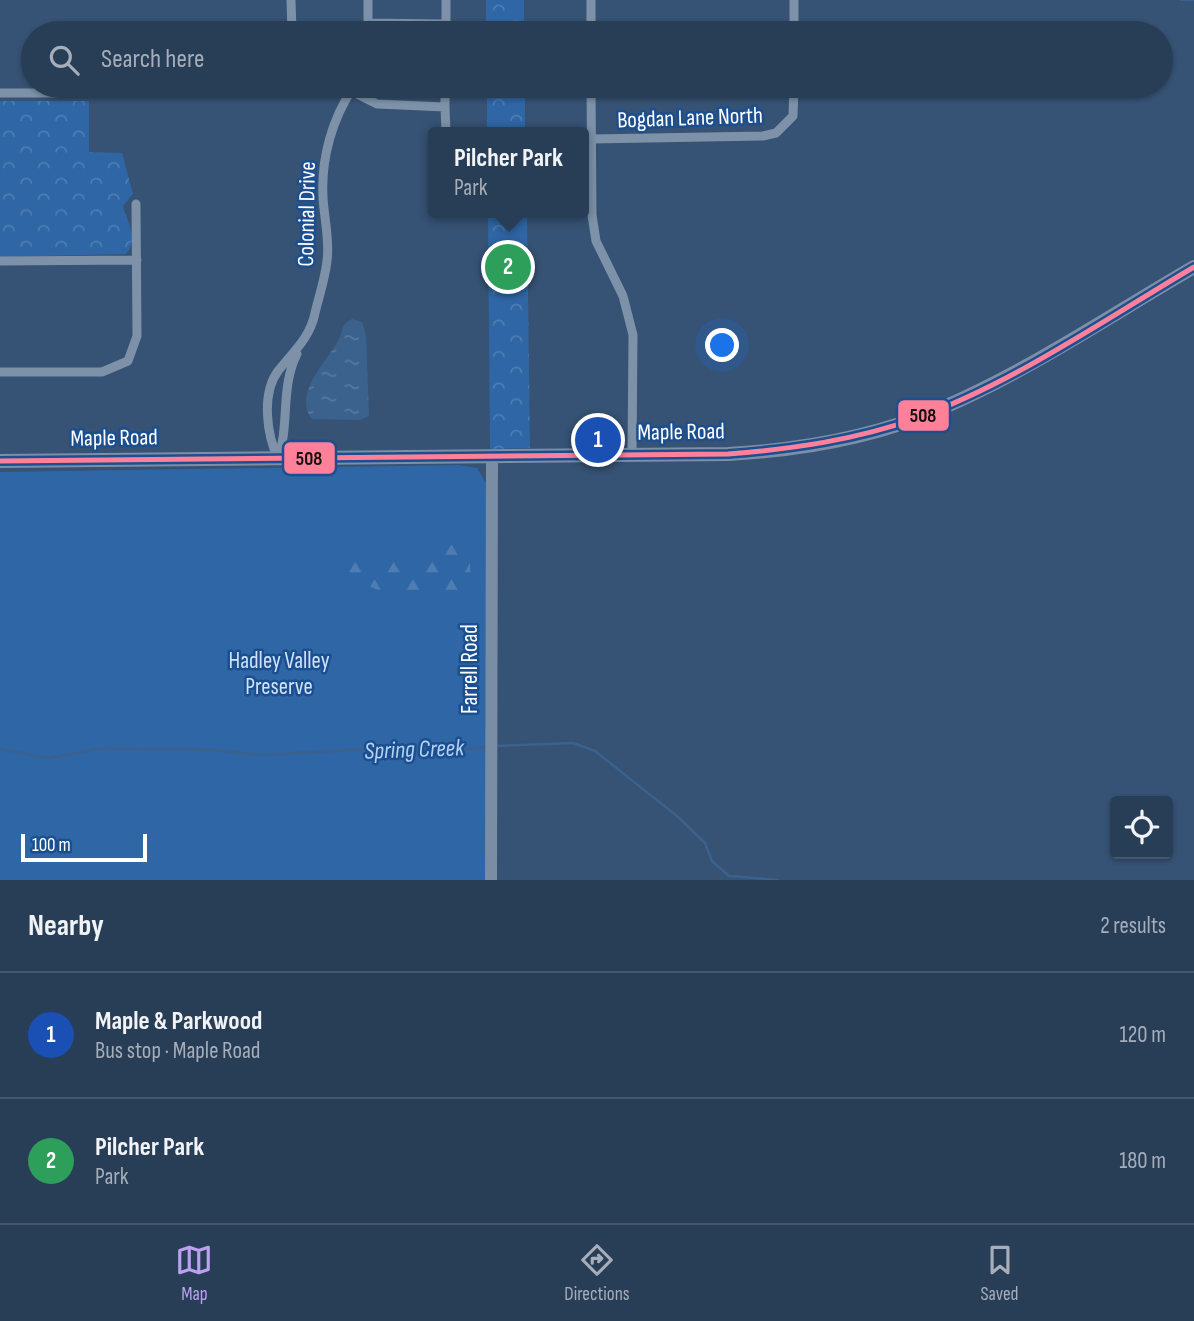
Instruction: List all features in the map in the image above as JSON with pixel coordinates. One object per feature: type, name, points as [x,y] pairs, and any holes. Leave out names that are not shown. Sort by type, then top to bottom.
[{"type":"main road","name":"Maple Road","points":[[0,461],[492,458],[767,452],[853,436],[940,409],[991,385],[1194,267]]},
{"type":"street","points":[[291,0],[292,21]]},
{"type":"street","points":[[368,0],[369,21]]},
{"type":"street","points":[[591,0],[591,21]]},
{"type":"street","points":[[794,0],[794,21]]},
{"type":"street","points":[[446,1],[446,21]]},
{"type":"street","points":[[0,93],[21,93]]},
{"type":"street","name":"Colonial Drive","points":[[278,458],[269,440],[270,392],[276,373],[306,337],[313,322],[327,261],[323,197],[327,147],[336,118],[347,98]]},
{"type":"street","points":[[368,98],[377,104],[445,107]]},
{"type":"street","points":[[445,98],[446,127]]},
{"type":"street","points":[[592,98],[592,215],[596,241],[622,296],[633,335],[632,455]]},
{"type":"street","name":"Bogdan Lane North","points":[[592,139],[763,136],[776,133],[793,116],[794,98]]},
{"type":"street","points":[[0,372],[102,372],[128,361],[137,336],[136,204]]},
{"type":"street","points":[[0,261],[136,260]]},
{"type":"street","points":[[278,458],[285,440],[285,394],[294,360],[306,337]]},
{"type":"street","name":"Farrell Road","points":[[491,880],[492,458]]},
{"type":"green space","points":[[486,0],[524,0],[524,21],[486,21]]},
{"type":"green space","points":[[487,98],[525,98],[525,127],[487,127]]},
{"type":"green space","points":[[0,101],[89,101],[89,152],[122,153],[133,194],[123,206],[132,236],[126,254],[0,257]]},
{"type":"green space","points":[[488,218],[527,218],[530,448],[490,449]]},
{"type":"green space","name":"Hadley Valley Preserve","points":[[459,465],[477,468],[486,483],[487,880],[0,880],[0,472]]},
{"type":"green space","points":[[450,541],[468,546],[470,561],[466,588],[456,599],[401,589],[381,591],[340,575],[342,564],[353,555],[374,558],[387,552],[403,576],[415,567],[423,555]]},
{"type":"water","points":[[352,319],[362,322],[366,335],[369,416],[360,420],[312,419],[306,399],[313,379],[338,341],[344,326]]},
{"type":"waterway","points":[[1181,0],[1193,0]]},
{"type":"waterway","name":"Spring Creek","points":[[497,746],[573,743],[595,751],[677,816],[705,843],[712,861],[729,876],[778,880]]},
{"type":"waterway","name":"Spring Creek","points":[[0,749],[49,758],[103,748],[213,750],[262,755],[387,748],[430,752],[487,747]]},
{"type":"transit line","name":"508","points":[[0,461],[728,454],[824,442],[894,426],[989,387],[1194,267]]},
{"type":"place","name":"Pilcher Park","points":[[508,267]]},
{"type":"place","name":"Maple & Parkwood","points":[[598,440]]}]
